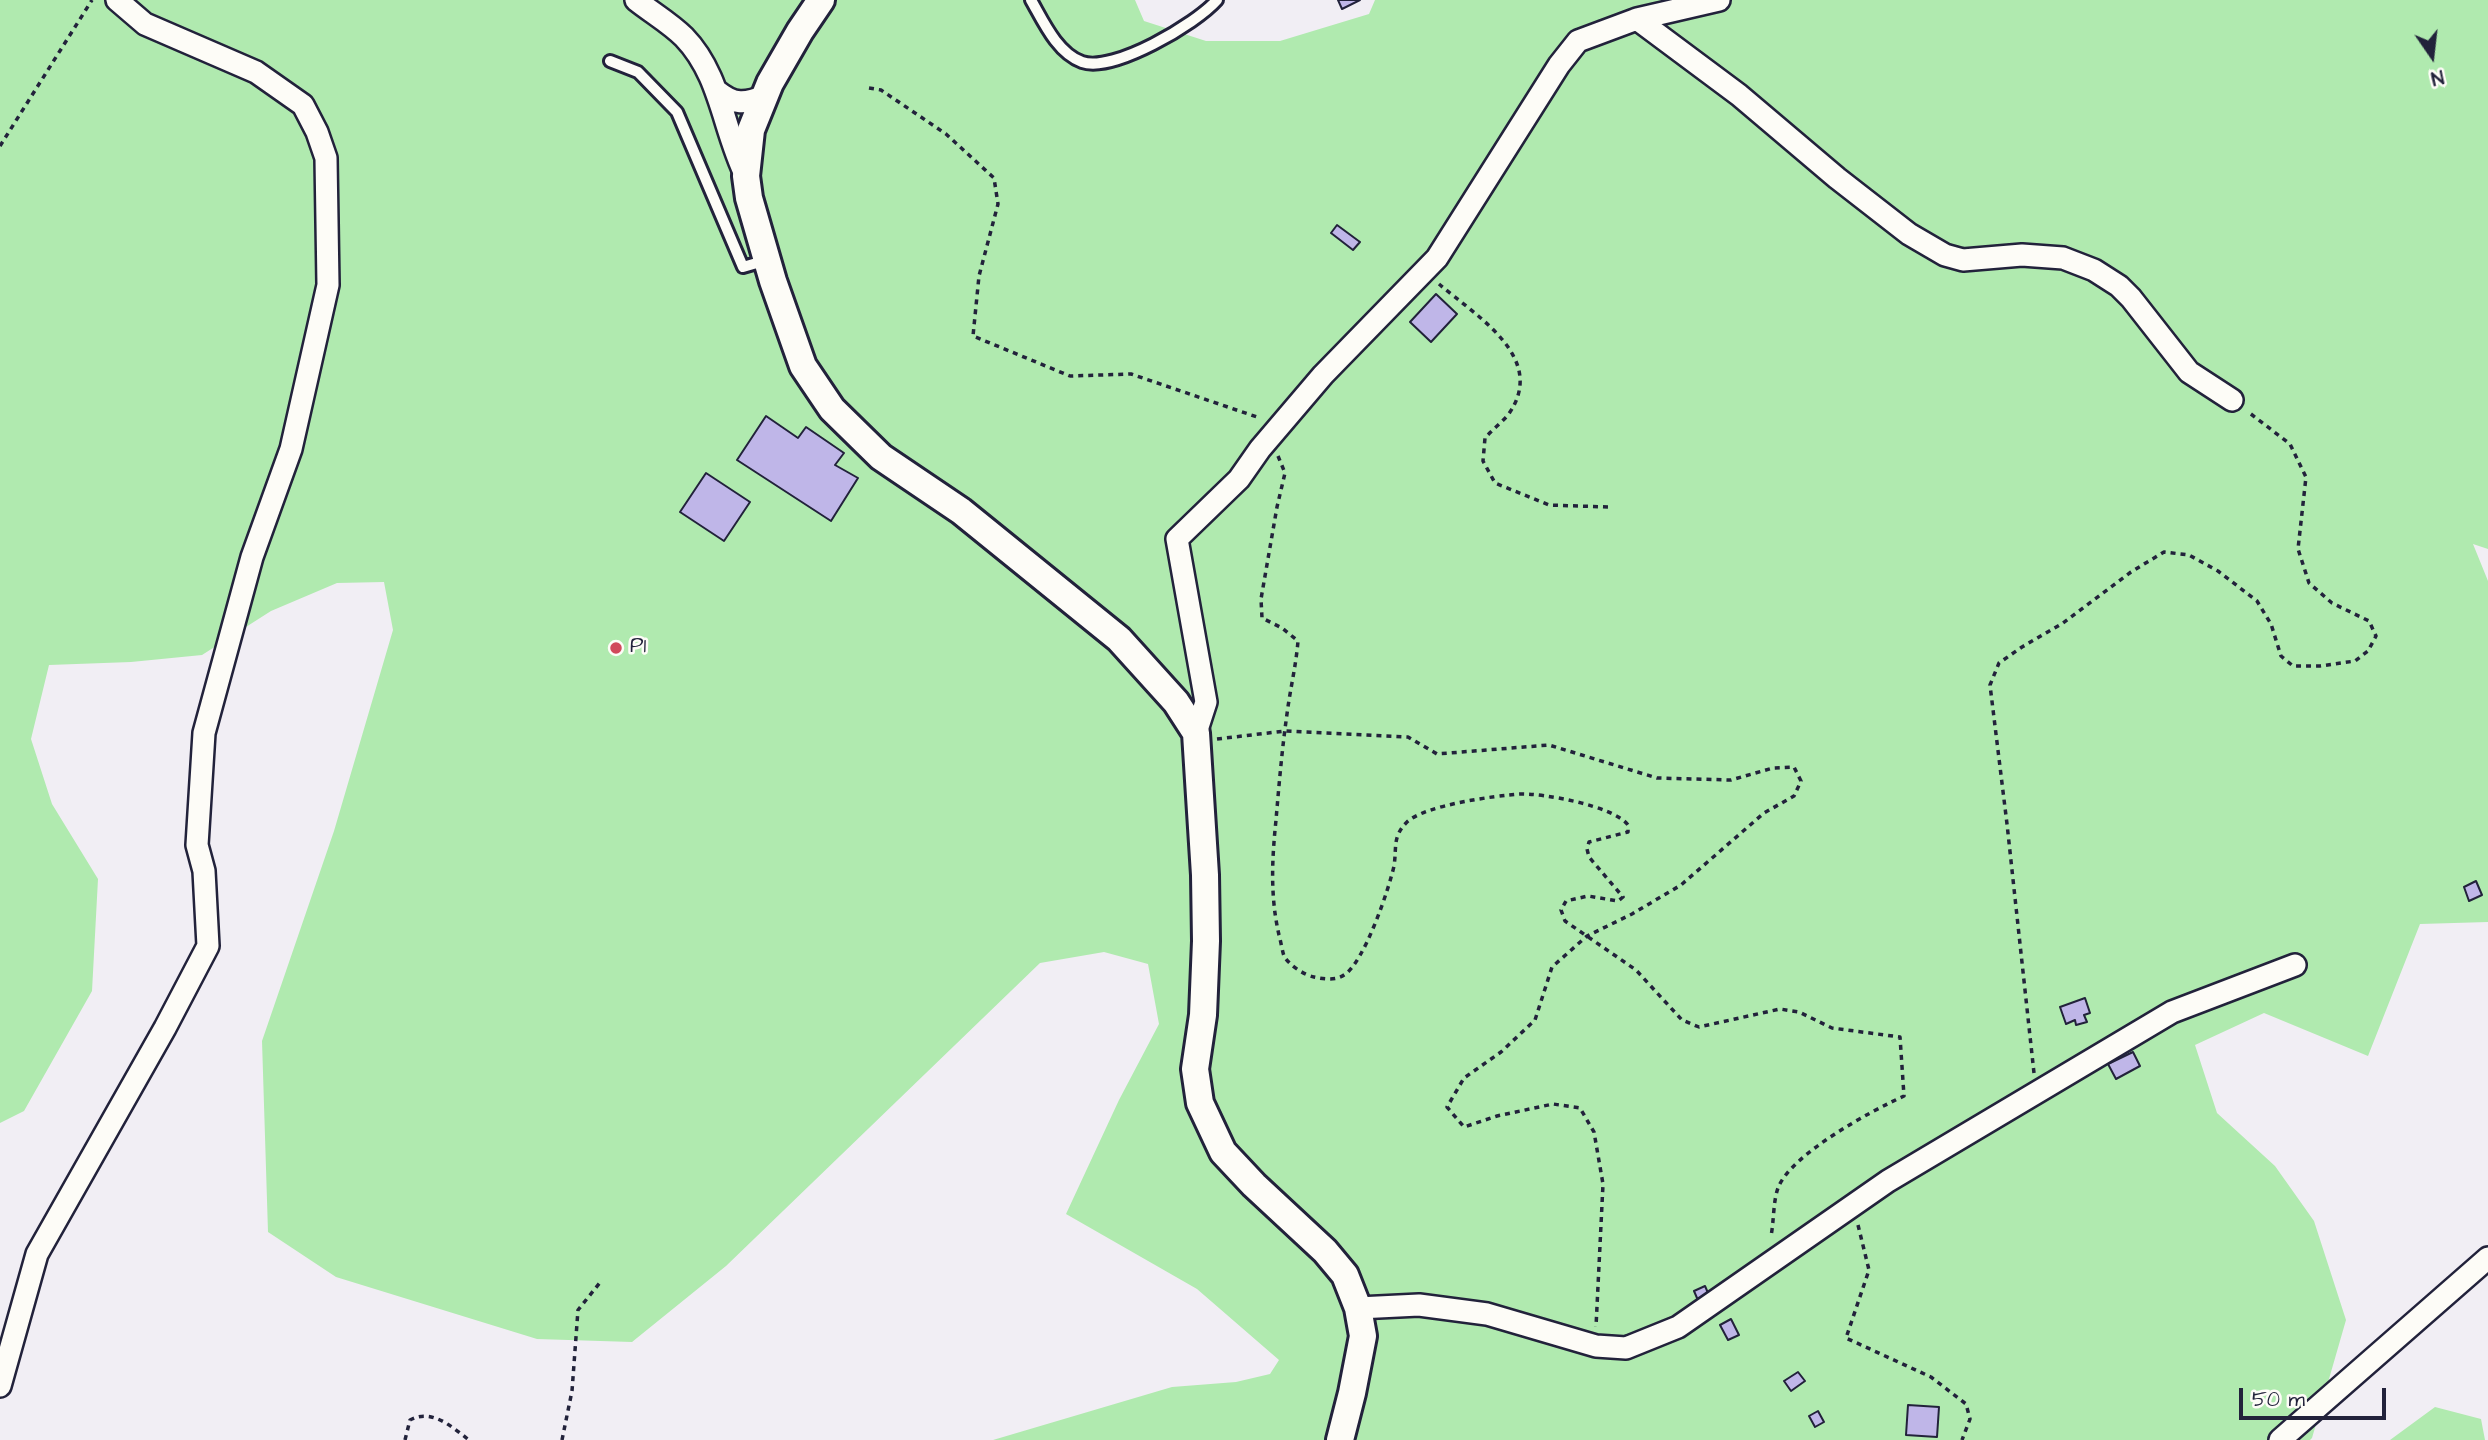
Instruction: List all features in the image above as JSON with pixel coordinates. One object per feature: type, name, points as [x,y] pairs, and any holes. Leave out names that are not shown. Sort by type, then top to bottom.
[{"type":"street","points":[[0,1386],[37,1254],[165,1028],[208,946],[204,871],[197,845],[204,733],[252,557],[291,449],[328,285],[326,158],[303,105],[256,72],[145,24],[117,0]]},
{"type":"street","points":[[636,0],[683,36],[703,63],[717,92],[735,154],[746,176]]},
{"type":"street","points":[[1340,1440],[1363,1336],[1358,1308],[1345,1275],[1325,1251],[1223,1152],[1200,1103],[1195,1069],[1203,1015],[1206,941],[1197,737],[1206,702],[1177,540],[1239,479],[1270,437],[1323,375],[1437,257],[1559,65],[1578,41],[1637,19],[1719,0]]},
{"type":"street","points":[[820,1],[779,67],[765,96],[751,130],[746,176],[749,198],[767,260],[803,366],[832,409],[881,457],[961,511],[1119,639],[1176,702],[1197,737]]},
{"type":"street","points":[[1637,19],[1739,95],[1909,234],[1945,255],[1963,260],[2022,255],[2063,258],[2094,270],[2119,286],[2189,372],[2232,400]]},
{"type":"street","points":[[717,92],[734,102],[743,103],[765,96]]},
{"type":"street","points":[[1358,1308],[1419,1305],[1487,1314],[1596,1346],[1626,1348],[1678,1328],[1888,1181],[2172,1012],[2295,965]]},
{"type":"street","points":[[2280,1440],[2488,1258]]},
{"type":"lane","points":[[1031,0],[1051,34],[1067,51],[1080,61],[1096,65],[1138,51],[1179,31],[1217,0]]},
{"type":"lane","points":[[610,61],[638,72],[677,112],[743,267],[767,260]]},
{"type":"path","points":[[0,146],[92,0]]},
{"type":"path","points":[[869,88],[881,90],[946,134],[994,178],[998,204],[979,276],[973,336],[1070,376],[1131,374],[1263,419],[1285,473],[1261,599],[1262,618],[1282,628],[1298,641],[1271,864],[1274,914],[1285,957],[1295,967],[1310,976],[1334,979],[1344,976],[1352,968],[1368,941],[1394,866],[1397,834],[1410,819],[1431,810],[1467,801],[1521,794],[1605,809],[1628,825],[1628,832],[1623,835],[1590,842],[1587,849],[1590,857],[1623,897],[1619,901],[1588,896],[1566,901],[1561,910],[1565,921],[1636,970],[1682,1020],[1699,1027],[1780,1009],[1799,1012],[1832,1028],[1900,1037],[1904,1096],[1871,1111],[1816,1147],[1794,1166],[1779,1187],[1767,1266]]},
{"type":"path","points":[[1424,272],[1506,341],[1518,362],[1520,390],[1508,414],[1485,438],[1483,461],[1495,483],[1549,505],[1608,508]]},
{"type":"path","points":[[2036,1093],[1990,685],[1999,663],[2063,623],[2131,572],[2164,552],[2189,555],[2218,571],[2257,601],[2271,624],[2281,656],[2294,666],[2320,667],[2355,661],[2368,651],[2376,636],[2369,621],[2332,603],[2309,583],[2298,550],[2306,477],[2290,444],[2232,400]]},
{"type":"path","points":[[1197,737],[1285,731],[1408,737],[1437,754],[1549,745],[1657,778],[1731,780],[1773,768],[1794,767],[1801,781],[1794,796],[1764,813],[1681,885],[1632,914],[1587,936],[1552,967],[1535,1020],[1501,1052],[1464,1078],[1447,1107],[1464,1127],[1497,1116],[1553,1104],[1580,1108],[1594,1132],[1603,1184],[1596,1346]]},
{"type":"path","points":[[1853,1206],[1869,1270],[1846,1338],[1931,1377],[1966,1404],[1970,1419],[1962,1440]]},
{"type":"path","points":[[562,1440],[572,1391],[578,1310],[602,1280]]},
{"type":"path","points":[[405,1440],[410,1420],[429,1416],[447,1423],[469,1440]]},
{"type":"green space","points":[[0,0],[1135,0],[1144,21],[1206,41],[1280,41],[1369,14],[1375,0],[2488,0],[2488,549],[2473,544],[2488,581],[2488,922],[2420,924],[2368,1056],[2264,1013],[2195,1045],[2217,1113],[2275,1166],[2314,1221],[2346,1320],[2312,1438],[993,1440],[1172,1387],[1236,1382],[1270,1374],[1279,1360],[1197,1289],[1066,1214],[1119,1100],[1159,1024],[1148,964],[1104,952],[1040,963],[726,1266],[632,1342],[537,1339],[336,1277],[268,1232],[262,1041],[334,831],[393,630],[384,582],[337,583],[271,611],[202,655],[131,662],[49,665],[31,739],[52,804],[98,879],[92,991],[24,1111],[0,1123]]},
{"type":"green space","points":[[2435,1407],[2481,1419],[2485,1440],[2390,1440]]},
{"type":"building","points":[[1338,0],[1360,0],[1342,9]]},
{"type":"building","points":[[1337,225],[1360,242],[1353,250],[1331,233]]},
{"type":"building","points":[[1436,294],[1457,314],[1431,342],[1410,322]]},
{"type":"building","points":[[766,416],[798,438],[806,427],[844,453],[835,465],[858,478],[831,521],[737,460]]},
{"type":"building","points":[[706,473],[750,502],[724,541],[680,512]]},
{"type":"building","points":[[2476,881],[2482,895],[2469,901],[2464,887]]},
{"type":"building","points":[[2085,998],[2090,1013],[2084,1015],[2087,1022],[2076,1025],[2075,1020],[2066,1024],[2060,1007]]},
{"type":"building","points":[[2133,1052],[2140,1066],[2116,1079],[2108,1064]]},
{"type":"building","points":[[1705,1286],[1711,1300],[1700,1305],[1694,1291]]},
{"type":"building","points":[[1731,1319],[1739,1335],[1728,1340],[1720,1325]]},
{"type":"building","points":[[1798,1372],[1805,1381],[1791,1391],[1784,1381]]},
{"type":"building","points":[[1908,1405],[1939,1407],[1937,1437],[1906,1435]]},
{"type":"building","points":[[1818,1411],[1824,1422],[1815,1427],[1809,1416]]},
{"type":"place","name":"P1","points":[[616,648]]}]
